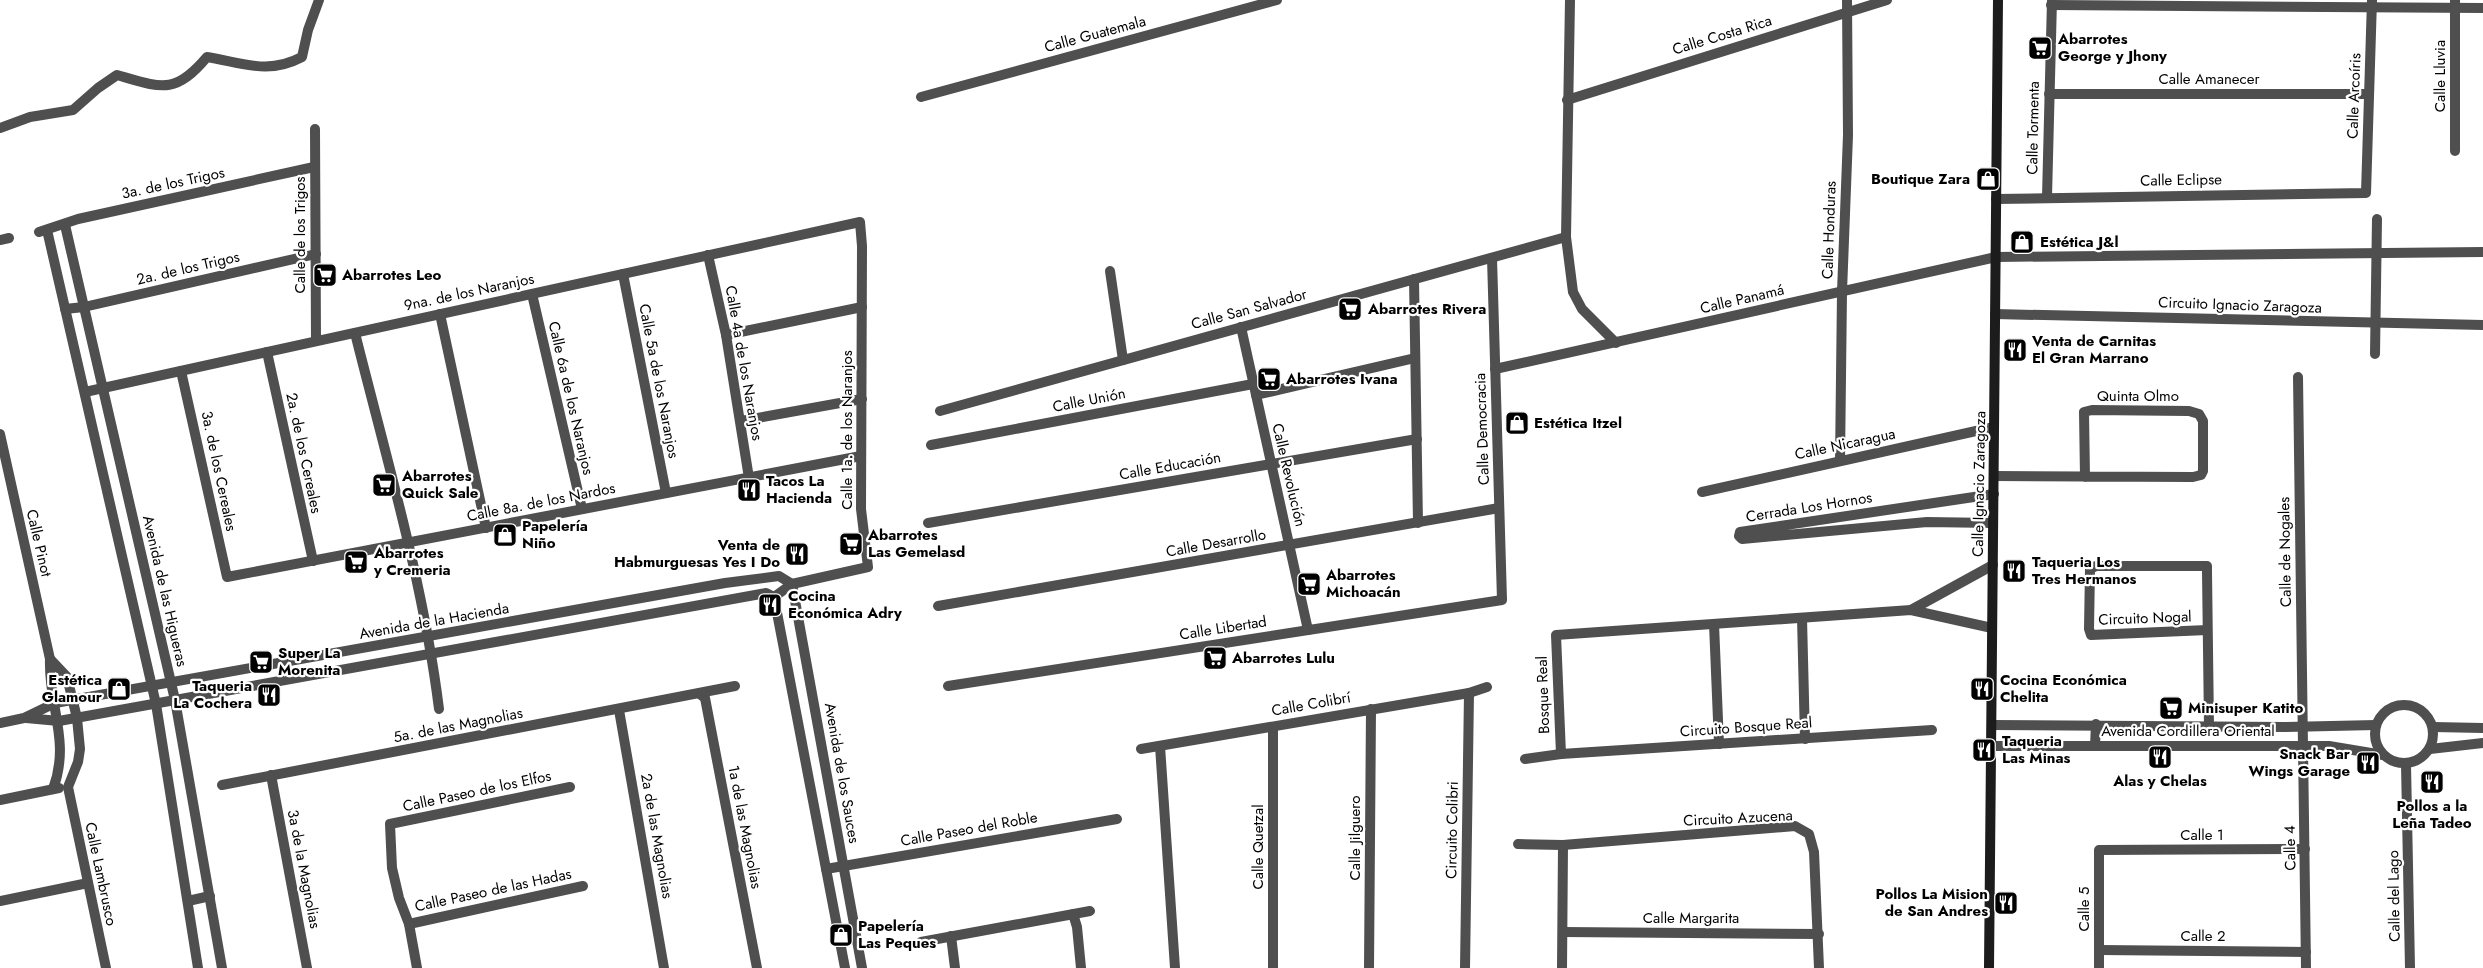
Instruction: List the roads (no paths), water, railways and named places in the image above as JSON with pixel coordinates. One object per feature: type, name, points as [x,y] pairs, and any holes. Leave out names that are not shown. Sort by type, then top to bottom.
[{"type":"main road","name":"Calle Ignacio Zaragoza","points":[[1990,968],[1998,0]]},
{"type":"street","points":[[0,128],[30,117],[73,110],[98,88],[117,75],[145,83],[170,86],[191,77],[208,57],[270,68],[287,65],[302,57],[308,30],[319,0]]},
{"type":"street","name":"Calle Guatemala","points":[[921,97],[1277,0]]},
{"type":"street","points":[[1570,0],[1566,237],[1576,300],[1616,343]]},
{"type":"street","name":"Calle Honduras","points":[[1840,461],[1842,292],[1848,135],[1847,0]]},
{"type":"street","name":"Calle Costa Rica","points":[[1567,100],[1887,0]]},
{"type":"street","points":[[2052,3],[2455,4],[2483,8]]},
{"type":"street","name":"Calle Tormenta","points":[[2047,196],[2052,3]]},
{"type":"street","name":"Calle Arcoíris","points":[[2366,193],[2372,4]]},
{"type":"street","name":"Calle Lluvia","points":[[2455,4],[2455,151]]},
{"type":"street","name":"Calle Amanecer","points":[[2049,94],[2369,94]]},
{"type":"street","name":"Calle de los Trigos","points":[[315,129],[316,341]]},
{"type":"street","name":"3a. de los Trigos","points":[[66,308],[43,231],[78,219],[314,167]]},
{"type":"street","name":"Calle Eclipse","points":[[1996,199],[2047,196],[2366,193]]},
{"type":"street","points":[[2375,354],[2377,219]]},
{"type":"street","name":"9na. de los Naranjos","points":[[85,392],[860,222]]},
{"type":"street","name":"Calle 1a. de los Naranjos","points":[[774,597],[792,584],[868,567],[861,509],[862,246],[860,222]]},
{"type":"street","name":"Avenida de las Higueras","points":[[65,225],[175,700],[222,968]]},
{"type":"street","name":"Calle San Salvador","points":[[940,411],[1566,237]]},
{"type":"street","points":[[1996,257],[2483,252]]},
{"type":"street","name":"2a. de los Trigos","points":[[66,308],[84,307],[316,254]]},
{"type":"street","name":"Calle 4a de los Naranjos","points":[[708,255],[726,335],[749,478]]},
{"type":"street","name":"Calle Panamá","points":[[1495,370],[1996,257]]},
{"type":"street","name":"Calle Democracia","points":[[1492,258],[1502,600]]},
{"type":"street","points":[[1110,271],[1123,360]]},
{"type":"street","name":"Calle 5a de los Naranjos","points":[[623,274],[666,494]]},
{"type":"street","points":[[1414,279],[1418,523]]},
{"type":"street","name":"Calle 6a de los Naranjos","points":[[532,294],[582,509]]},
{"type":"street","points":[[726,335],[862,307]]},
{"type":"street","points":[[66,308],[156,704],[198,968]]},
{"type":"street","points":[[440,314],[486,528]]},
{"type":"street","name":"Circuito Ignacio Zaragoza","points":[[1995,314],[2483,325]]},
{"type":"street","name":"Calle Revolución","points":[[1241,327],[1308,630]]},
{"type":"street","points":[[355,333],[408,542],[429,637],[439,709]]},
{"type":"street","name":"2a. de los Cereales","points":[[267,352],[312,561]]},
{"type":"street","points":[[1256,395],[1415,358]]},
{"type":"street","name":"3a. de los Cereales","points":[[181,370],[227,577]]},
{"type":"street","name":"Calle de Nogales","points":[[2298,377],[2303,727]]},
{"type":"street","name":"Calle Unión","points":[[931,445],[1253,384]]},
{"type":"street","points":[[741,420],[862,399]]},
{"type":"street","name":"Quinta Olmo","points":[[1994,476],[2085,477],[2193,477],[2201,475],[2203,421],[2199,414],[2189,411],[2092,410],[2084,412],[2085,477]]},
{"type":"street","name":"Calle Nicaragua","points":[[1702,492],[1994,427]]},
{"type":"street","name":"Calle Pinot","points":[[0,434],[3,460],[50,659],[50,675],[59,722]]},
{"type":"street","name":"Calle Educación","points":[[928,523],[1416,439]]},
{"type":"street","name":"Calle 8a. de los Nardos","points":[[227,577],[861,456]]},
{"type":"street","name":"Cerrada Los Hornos","points":[[1993,522],[1927,522],[1742,539],[1739,536],[1740,532],[1994,494]]},
{"type":"street","points":[[1926,504],[1927,522]]},
{"type":"street","name":"Calle Desarrollo","points":[[938,606],[1499,508]]},
{"type":"street","points":[[1911,610],[1993,565]]},
{"type":"street","name":"Circuito Nogal","points":[[2208,630],[2092,635],[2089,629],[2090,569],[2096,566],[2207,566],[2208,630],[2209,726]]},
{"type":"street","name":"Avenida de la Hacienda","points":[[0,723],[24,718],[55,703],[765,577],[779,576],[792,584]]},
{"type":"street","name":"Avenida de los Sauces","points":[[792,584],[862,968]]},
{"type":"street","name":"Avenida de la Hacienda","points":[[24,718],[59,722],[766,593],[774,597]]},
{"type":"street","points":[[774,597],[845,968]]},
{"type":"street","name":"Calle Libertad","points":[[948,686],[1502,600]]},
{"type":"street","points":[[1719,744],[1714,624],[1911,610],[1992,628]]},
{"type":"street","points":[[1802,618],[1805,739]]},
{"type":"street","name":"Bosque Real","points":[[1561,754],[1556,635],[1714,624]]},
{"type":"street","points":[[0,800],[68,786],[76,769],[80,749],[74,700],[67,677],[50,659]]},
{"type":"street","name":"5a. de las Magnolias","points":[[222,785],[619,710],[735,686]]},
{"type":"street","name":"Calle Colibrí","points":[[1141,749],[1371,708],[1469,693],[1487,688]]},
{"type":"street","name":"Circuito Colibri","points":[[1465,968],[1469,693]]},
{"type":"street","name":"1a de las Magnolias","points":[[700,694],[705,698],[757,968]]},
{"type":"street","points":[[2400,705],[2411,705],[2421,710],[2429,717],[2433,727],[2434,738],[2430,749],[2423,757],[2406,764],[2392,761],[2383,755],[2376,741],[2376,725],[2381,715],[2390,708],[2400,705]]},
{"type":"street","name":"Calle Jilguero","points":[[1369,968],[1371,708]]},
{"type":"street","name":"2a de las Magnolias","points":[[619,710],[664,968]]},
{"type":"street","points":[[53,789],[61,761],[59,722]]},
{"type":"street","points":[[2095,746],[2096,724]]},
{"type":"street","name":"Avenida Cordillera Oriental","points":[[1992,725],[2096,724],[2303,727],[2376,725]]},
{"type":"street","name":"Calle Quetzal","points":[[1272,727],[1273,968]]},
{"type":"street","name":"Calle 4","points":[[2303,727],[2306,968]]},
{"type":"street","points":[[2433,727],[2483,728]]},
{"type":"street","name":"Circuito Bosque Real","points":[[1526,759],[1561,754],[1932,730]]},
{"type":"street","points":[[2430,749],[2483,743]]},
{"type":"street","points":[[1160,746],[1175,968]]},
{"type":"street","name":"Avenida Cordillera Oriental","points":[[1992,746],[2329,746],[2383,755]]},
{"type":"street","name":"Calle del Lago","points":[[2406,764],[2410,968]]},
{"type":"street","name":"3a de la Magnolias","points":[[271,775],[307,968]]},
{"type":"street","name":"Calle Lambrusco","points":[[68,786],[105,968]]},
{"type":"street","name":"Calle Paseo de los Elfos","points":[[409,924],[399,898],[392,868],[390,824],[570,787]]},
{"type":"street","name":"Calle Paseo del Roble","points":[[826,869],[1116,819]]},
{"type":"street","name":"Circuito Azucena","points":[[1518,844],[1563,845],[1795,826],[1809,834],[1814,852],[1819,968]]},
{"type":"street","points":[[1562,968],[1563,845]]},
{"type":"street","name":"Calle 1","points":[[2100,850],[2305,849]]},
{"type":"street","name":"Calle 5","points":[[2099,968],[2100,850]]},
{"type":"street","points":[[0,901],[88,883]]},
{"type":"street","name":"Calle Paseo de las Hadas","points":[[409,924],[583,886]]},
{"type":"street","points":[[188,901],[210,896]]},
{"type":"street","points":[[921,942],[1090,911]]},
{"type":"street","points":[[1072,914],[1077,927],[1081,968]]},
{"type":"street","points":[[409,924],[417,968]]},
{"type":"street","name":"Calle Margarita","points":[[1563,932],[1818,934]]},
{"type":"street","points":[[950,936],[955,968]]},
{"type":"street","name":"Calle 2","points":[[2099,950],[2306,952]]},
{"type":"place","name":"Abarrotes George y Jhony","points":[[2040,48]]},
{"type":"place","name":"Boutique Zara","points":[[1988,179]]},
{"type":"place","name":"Estética J&l","points":[[2022,242]]},
{"type":"place","name":"Abarrotes Leo","points":[[325,275]]},
{"type":"place","name":"Abarrotes Rivera","points":[[1350,309]]},
{"type":"place","name":"Venta de Carnitas El Gran Marrano","points":[[2015,350]]},
{"type":"place","name":"Abarrotes Ivana","points":[[1269,379]]},
{"type":"place","name":"Estética Itzel","points":[[1517,423]]},
{"type":"place","name":"Abarrotes Quick Sale","points":[[384,485]]},
{"type":"place","name":"Tacos La Hacienda","points":[[749,490]]},
{"type":"place","name":"Papelería Niño","points":[[505,535]]},
{"type":"place","name":"Abarrotes Las Gemelasd","points":[[851,544]]},
{"type":"place","name":"Venta de Habmurguesas Yes I Do","points":[[797,554]]},
{"type":"place","name":"Abarrotes y Cremeria","points":[[356,562]]},
{"type":"place","name":"Taqueria Los Tres Hermanos","points":[[2014,571]]},
{"type":"place","name":"Abarrotes Michoacán","points":[[1309,584]]},
{"type":"place","name":"Cocina Económica Adry","points":[[770,605]]},
{"type":"place","name":"Abarrotes Lulu","points":[[1215,658]]},
{"type":"place","name":"Super La Morenita","points":[[261,662]]},
{"type":"place","name":"Estética Glamour","points":[[119,689]]},
{"type":"place","name":"Cocina Económica Chelita","points":[[1982,689]]},
{"type":"place","name":"Taqueria La Cochera","points":[[269,695]]},
{"type":"place","name":"Minisuper Katito","points":[[2171,708]]},
{"type":"place","name":"Taqueria Las Minas","points":[[1984,750]]},
{"type":"place","name":"Alas y Chelas","points":[[2160,757]]},
{"type":"place","name":"Snack Bar Wings Garage","points":[[2368,763]]},
{"type":"place","name":"Pollos a la Leña Tadeo","points":[[2432,782]]},
{"type":"place","name":"Pollos La Mision de San Andres","points":[[2006,903]]},
{"type":"place","name":"Papelería Las Peques","points":[[841,935]]}]
